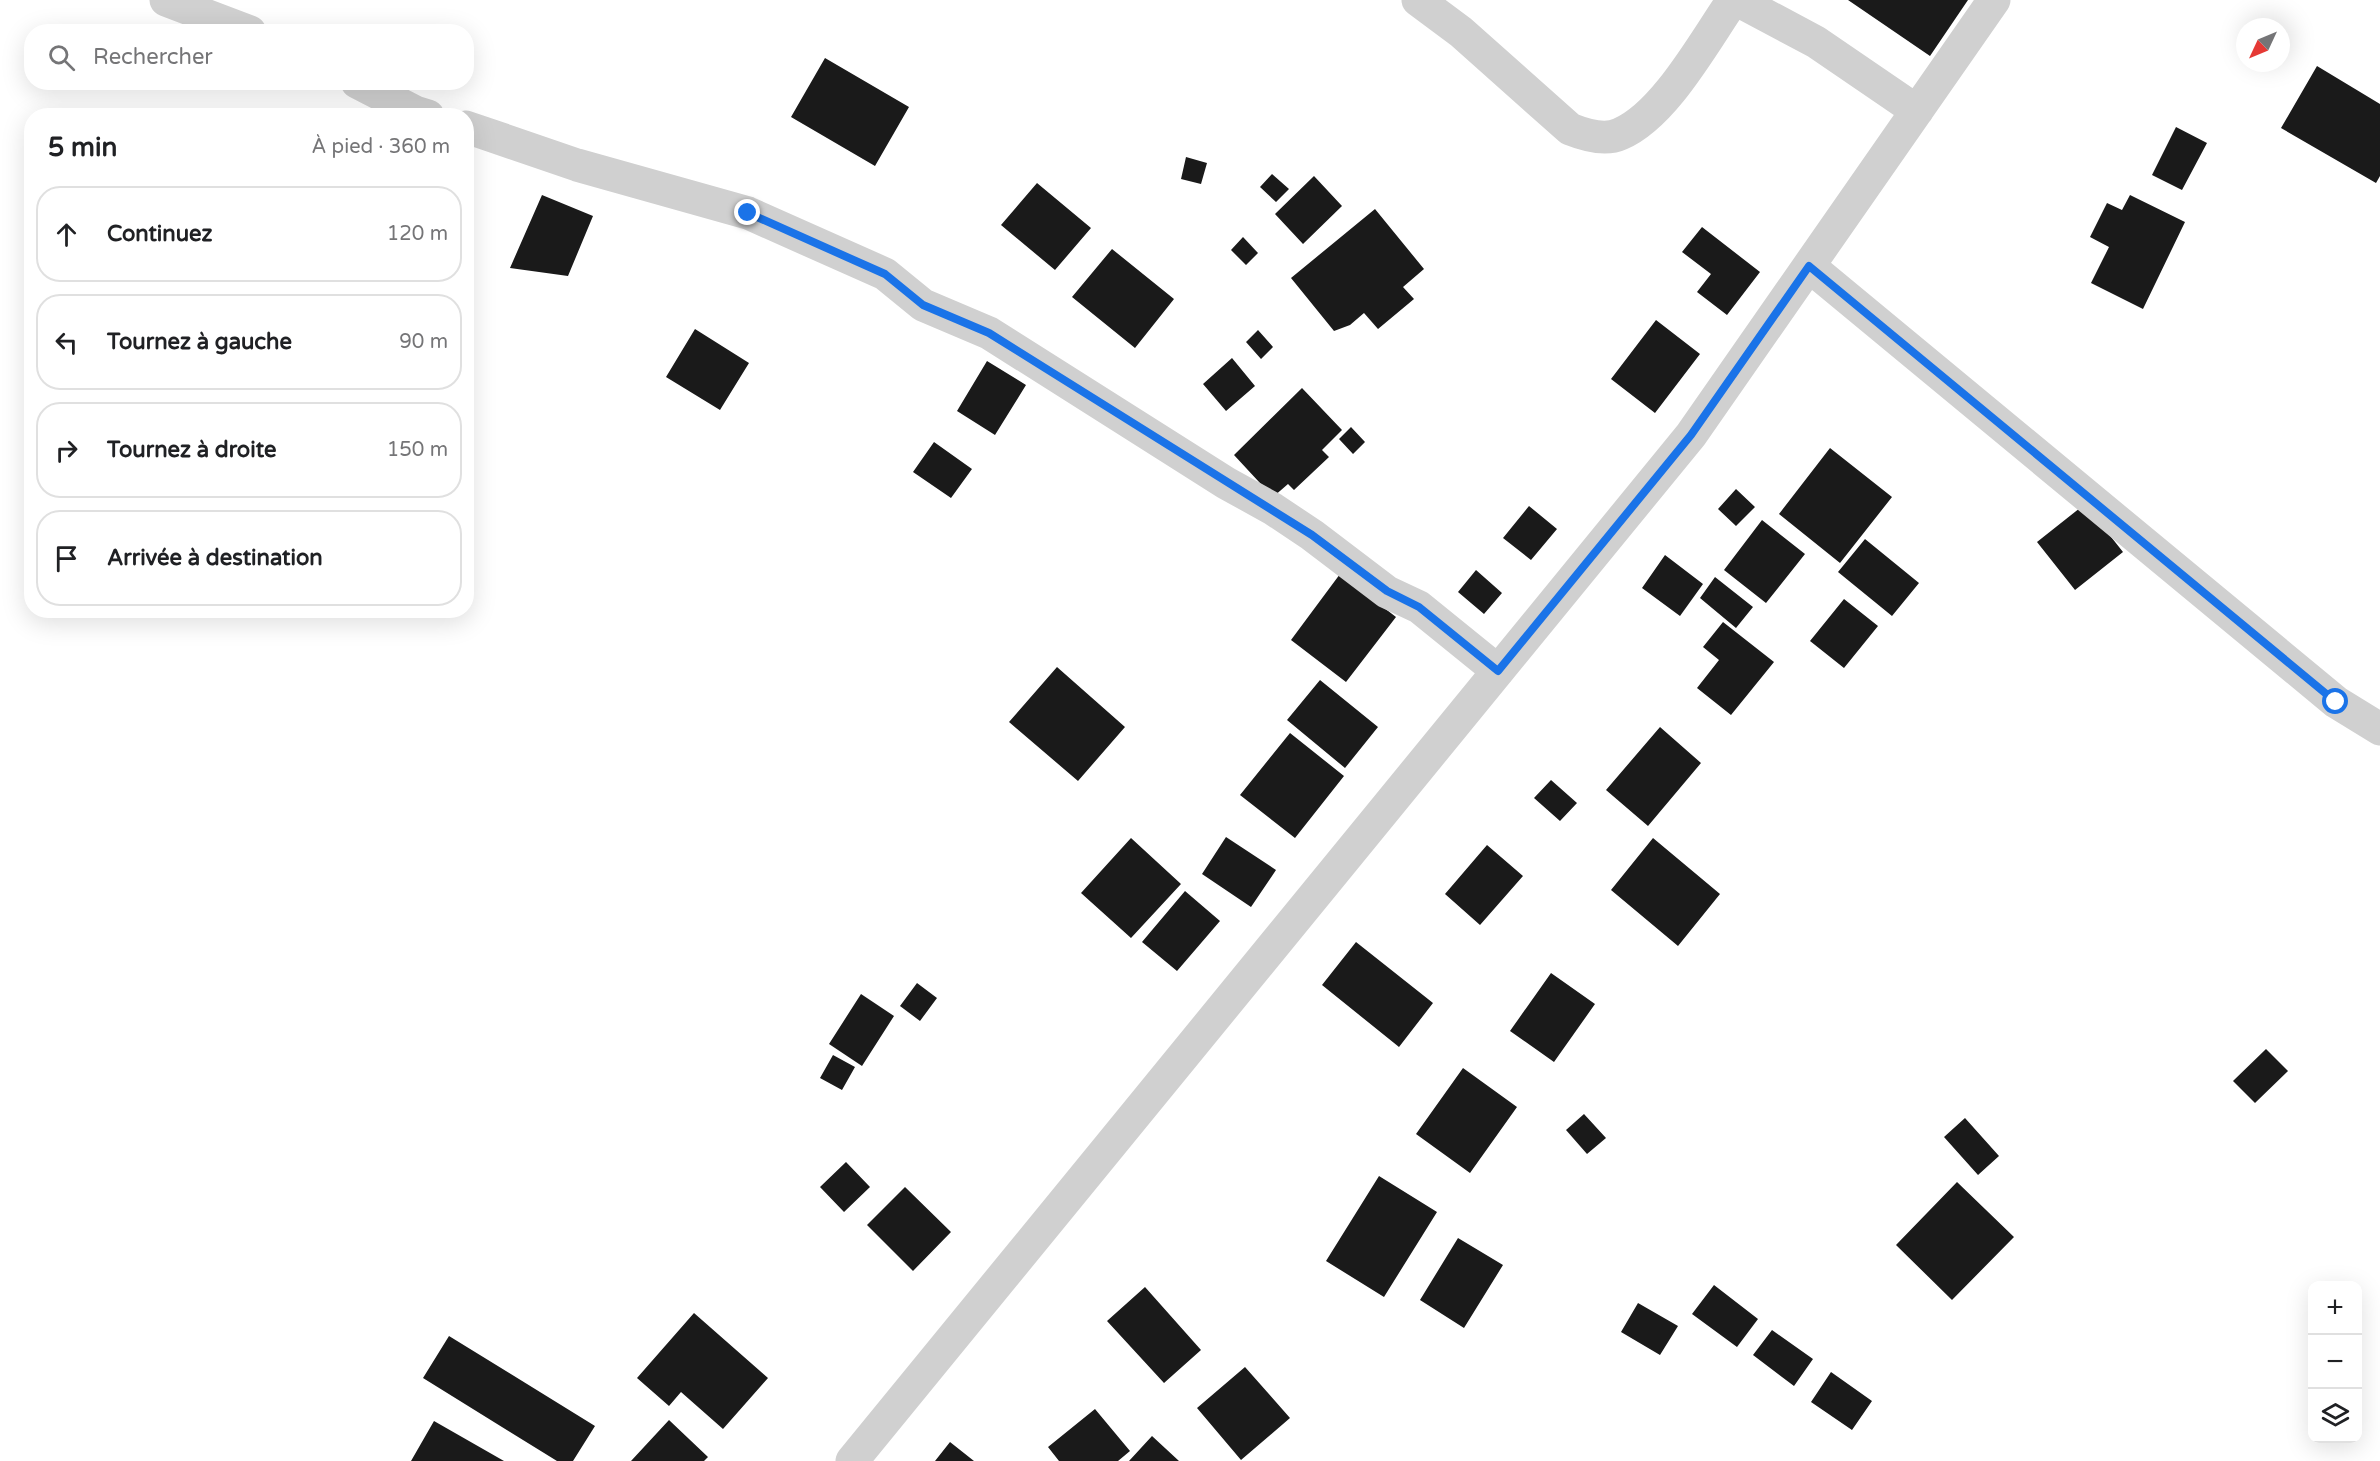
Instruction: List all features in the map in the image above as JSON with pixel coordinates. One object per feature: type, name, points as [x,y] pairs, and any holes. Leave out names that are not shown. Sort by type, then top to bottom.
[{"type":"street","points":[[166,0],[229,24]]},
{"type":"street","points":[[1418,0],[1461,32],[1570,129],[1586,135],[1618,135],[1636,125],[1672,90],[1735,0],[1816,42],[1917,111]]},
{"type":"street","points":[[852,1461],[1691,435],[1994,0]]},
{"type":"street","points":[[372,90],[407,108]]},
{"type":"street","points":[[474,130],[577,165],[748,213],[885,274],[923,305],[989,333],[1226,483],[1273,509],[1387,591],[1419,607],[1498,671]]},
{"type":"street","points":[[1809,266],[2336,702],[2380,729]]},
{"type":"building","points":[[1848,0],[1968,0],[1930,56]]},
{"type":"building","points":[[825,58],[909,107],[875,166],[791,117]]},
{"type":"building","points":[[2317,66],[2380,104],[2380,176],[2376,183],[2281,128]]},
{"type":"building","points":[[2176,127],[2207,143],[2182,190],[2152,175]]},
{"type":"building","points":[[1186,157],[1207,163],[1201,184],[1181,179]]},
{"type":"building","points":[[1272,174],[1289,189],[1276,202],[1260,187]]},
{"type":"building","points":[[1314,176],[1342,206],[1303,244],[1275,214]]},
{"type":"building","points":[[1037,183],[1091,228],[1055,270],[1001,225]]},
{"type":"building","points":[[542,195],[593,216],[568,276],[510,268]]},
{"type":"building","points":[[2130,195],[2185,222],[2143,309],[2091,283],[2109,247],[2090,237],[2107,203],[2122,210]]},
{"type":"building","points":[[1375,209],[1424,269],[1403,287],[1414,299],[1378,329],[1364,313],[1350,325],[1334,331],[1291,278]]},
{"type":"building","points":[[1702,227],[1760,272],[1727,315],[1697,292],[1711,274],[1682,252]]},
{"type":"building","points":[[1243,237],[1258,253],[1246,265],[1231,250]]},
{"type":"building","points":[[1112,249],[1174,299],[1135,348],[1072,297]]},
{"type":"building","points":[[1656,320],[1700,354],[1655,413],[1611,379]]},
{"type":"building","points":[[695,329],[749,363],[720,410],[666,377]]},
{"type":"building","points":[[1258,330],[1273,347],[1261,359],[1246,342]]},
{"type":"building","points":[[1232,358],[1255,386],[1226,411],[1203,384]]},
{"type":"building","points":[[987,361],[1026,385],[995,435],[957,411]]},
{"type":"building","points":[[1302,388],[1342,430],[1322,450],[1329,457],[1294,490],[1288,484],[1273,497],[1234,455]]},
{"type":"building","points":[[1351,427],[1365,442],[1353,454],[1339,439]]},
{"type":"building","points":[[934,442],[972,469],[951,498],[913,472]]},
{"type":"building","points":[[1830,448],[1892,497],[1840,563],[1779,514]]},
{"type":"building","points":[[1736,489],[1755,507],[1736,526],[1718,509]]},
{"type":"building","points":[[2085,504],[2123,552],[2075,590],[2037,542]]},
{"type":"building","points":[[1529,506],[1557,529],[1531,560],[1503,538]]},
{"type":"building","points":[[1762,520],[1805,554],[1766,603],[1724,570]]},
{"type":"building","points":[[1865,539],[1919,583],[1892,616],[1838,572]]},
{"type":"building","points":[[1665,555],[1703,584],[1680,616],[1642,588]]},
{"type":"building","points":[[1476,570],[1502,593],[1484,614],[1458,592]]},
{"type":"building","points":[[1340,574],[1396,617],[1346,682],[1291,640]]},
{"type":"building","points":[[1715,577],[1753,607],[1736,628],[1700,598]]},
{"type":"building","points":[[1844,599],[1878,626],[1844,668],[1810,641]]},
{"type":"building","points":[[1723,622],[1774,662],[1731,715],[1697,688],[1719,660],[1703,647]]},
{"type":"building","points":[[1057,667],[1125,727],[1078,781],[1009,722]]},
{"type":"building","points":[[1320,680],[1378,727],[1345,768],[1287,720]]},
{"type":"building","points":[[1660,727],[1701,763],[1648,826],[1606,790]]},
{"type":"building","points":[[1290,733],[1344,776],[1295,838],[1240,795]]},
{"type":"building","points":[[1551,780],[1577,803],[1560,821],[1534,798]]},
{"type":"building","points":[[1226,837],[1276,870],[1251,907],[1202,874]]},
{"type":"building","points":[[1131,838],[1181,884],[1131,938],[1081,893]]},
{"type":"building","points":[[1653,838],[1720,894],[1678,946],[1611,890]]},
{"type":"building","points":[[1487,845],[1523,876],[1480,925],[1445,894]]},
{"type":"building","points":[[1185,891],[1220,921],[1177,971],[1142,942]]},
{"type":"building","points":[[1356,942],[1433,1003],[1399,1047],[1322,985]]},
{"type":"building","points":[[1551,973],[1595,1004],[1554,1062],[1510,1031]]},
{"type":"building","points":[[917,983],[937,998],[920,1021],[900,1006]]},
{"type":"building","points":[[861,994],[894,1016],[862,1066],[829,1044]]},
{"type":"building","points":[[2266,1049],[2288,1071],[2255,1103],[2233,1081]]},
{"type":"building","points":[[833,1055],[855,1067],[842,1090],[820,1078]]},
{"type":"building","points":[[1463,1068],[1517,1107],[1470,1173],[1416,1134]]},
{"type":"building","points":[[1584,1114],[1606,1138],[1587,1154],[1566,1130]]},
{"type":"building","points":[[1965,1118],[1999,1156],[1978,1175],[1944,1137]]},
{"type":"building","points":[[846,1162],[870,1187],[844,1212],[820,1187]]},
{"type":"building","points":[[1379,1176],[1437,1212],[1384,1297],[1326,1261]]},
{"type":"building","points":[[1957,1182],[2014,1237],[1952,1300],[1896,1245]]},
{"type":"building","points":[[905,1187],[951,1232],[913,1271],[867,1225]]},
{"type":"building","points":[[1458,1238],[1503,1265],[1464,1328],[1420,1300]]},
{"type":"building","points":[[1714,1285],[1758,1319],[1737,1347],[1692,1314]]},
{"type":"building","points":[[1145,1287],[1201,1350],[1164,1383],[1107,1321]]},
{"type":"building","points":[[1638,1303],[1678,1326],[1660,1355],[1621,1332]]},
{"type":"building","points":[[694,1313],[768,1378],[723,1429],[681,1392],[669,1406],[637,1378]]},
{"type":"building","points":[[1772,1330],[1813,1359],[1794,1386],[1753,1355]]},
{"type":"building","points":[[449,1336],[595,1426],[573,1461],[557,1461],[423,1378]]},
{"type":"building","points":[[1245,1367],[1290,1418],[1241,1460],[1197,1408]]},
{"type":"building","points":[[1831,1372],[1872,1401],[1852,1430],[1811,1402]]},
{"type":"building","points":[[1095,1409],[1130,1451],[1118,1461],[1059,1461],[1048,1447]]},
{"type":"building","points":[[669,1420],[708,1457],[704,1461],[631,1461]]},
{"type":"building","points":[[434,1421],[504,1461],[411,1461]]},
{"type":"building","points":[[1152,1436],[1179,1461],[1129,1461]]},
{"type":"building","points":[[950,1442],[974,1461],[935,1461]]},
{"type":"route","points":[[748,213],[885,274],[923,305],[989,333],[1226,483],[1273,509],[1387,591],[1419,607],[1498,671],[1691,435],[1809,266],[2336,702]]}]
